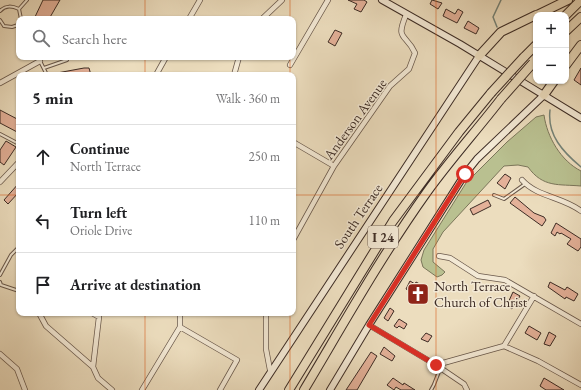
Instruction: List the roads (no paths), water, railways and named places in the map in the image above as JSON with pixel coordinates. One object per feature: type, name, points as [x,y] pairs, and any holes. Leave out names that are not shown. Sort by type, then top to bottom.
[{"type":"highway","points":[[542,12],[568,0]]},
{"type":"highway","points":[[569,12],[581,0]]},
{"type":"highway","points":[[479,56],[501,32],[533,16]]},
{"type":"highway","points":[[569,28],[581,17]]},
{"type":"highway","points":[[569,61],[581,45]]},
{"type":"highway","name":"I 24","points":[[289,390],[393,221],[454,138],[491,93],[533,48]]},
{"type":"highway","name":"I 24","points":[[304,390],[369,280],[429,190],[501,99],[533,62]]},
{"type":"highway","points":[[544,95],[552,84]]},
{"type":"street","points":[[191,16],[200,0]]},
{"type":"street","points":[[265,16],[282,0]]},
{"type":"street","points":[[296,55],[328,0]]},
{"type":"street","points":[[382,0],[479,56],[581,118]]},
{"type":"street","name":"Anderson Avenue","points":[[296,235],[334,166],[390,86],[409,69],[415,53],[412,46],[402,38],[400,29],[406,15]]},
{"type":"street","name":"South Terrace","points":[[259,390],[270,370],[479,56]]},
{"type":"street","points":[[18,72],[37,60]]},
{"type":"street","points":[[158,72],[164,60]]},
{"type":"street","points":[[235,72],[238,60]]},
{"type":"street","points":[[290,65],[293,60]]},
{"type":"street","points":[[0,83],[16,73]]},
{"type":"street","points":[[330,390],[369,325],[465,174],[477,159],[544,95]]},
{"type":"street","points":[[296,144],[334,166]]},
{"type":"street","points":[[0,182],[16,165]]},
{"type":"street","points":[[522,180],[525,184],[538,192],[561,199],[581,211]]},
{"type":"street","points":[[439,256],[450,258],[478,276],[505,280],[581,324]]},
{"type":"street","points":[[504,346],[534,296]]},
{"type":"street","points":[[41,316],[46,326],[93,367],[98,378],[112,390]]},
{"type":"street","points":[[93,367],[99,317],[97,316]]},
{"type":"street","points":[[142,390],[180,327],[180,316]]},
{"type":"street","points":[[266,316],[266,349],[270,370]]},
{"type":"street","points":[[369,325],[441,368],[464,384],[467,390]]},
{"type":"street","points":[[180,327],[237,360],[220,390]]},
{"type":"street","points":[[436,365],[504,346],[538,361],[581,385]]},
{"type":"street","points":[[0,354],[17,369],[25,390]]},
{"type":"lane","points":[[20,16],[19,9],[26,0]]},
{"type":"lane","points":[[0,10],[12,6],[19,9]]},
{"type":"lane","points":[[0,20],[4,26],[16,26]]},
{"type":"lane","points":[[0,30],[4,26]]},
{"type":"lane","points":[[40,60],[46,72]]},
{"type":"lane","points":[[44,68],[67,60]]},
{"type":"lane","points":[[0,134],[16,142]]},
{"type":"lane","points":[[494,195],[504,199],[525,184]]},
{"type":"lane","points":[[0,275],[11,255],[16,250]]},
{"type":"lane","points":[[0,282],[1,286],[16,290]]},
{"type":"lane","points":[[431,390],[436,382],[435,378],[441,368]]},
{"type":"waterway","points":[[497,27],[493,17],[501,0]]},
{"type":"waterway","points":[[550,110],[551,127],[554,135],[562,149],[581,167]]},
{"type":"place","name":"North Terrace Church of Christ","points":[[418,294]]}]
